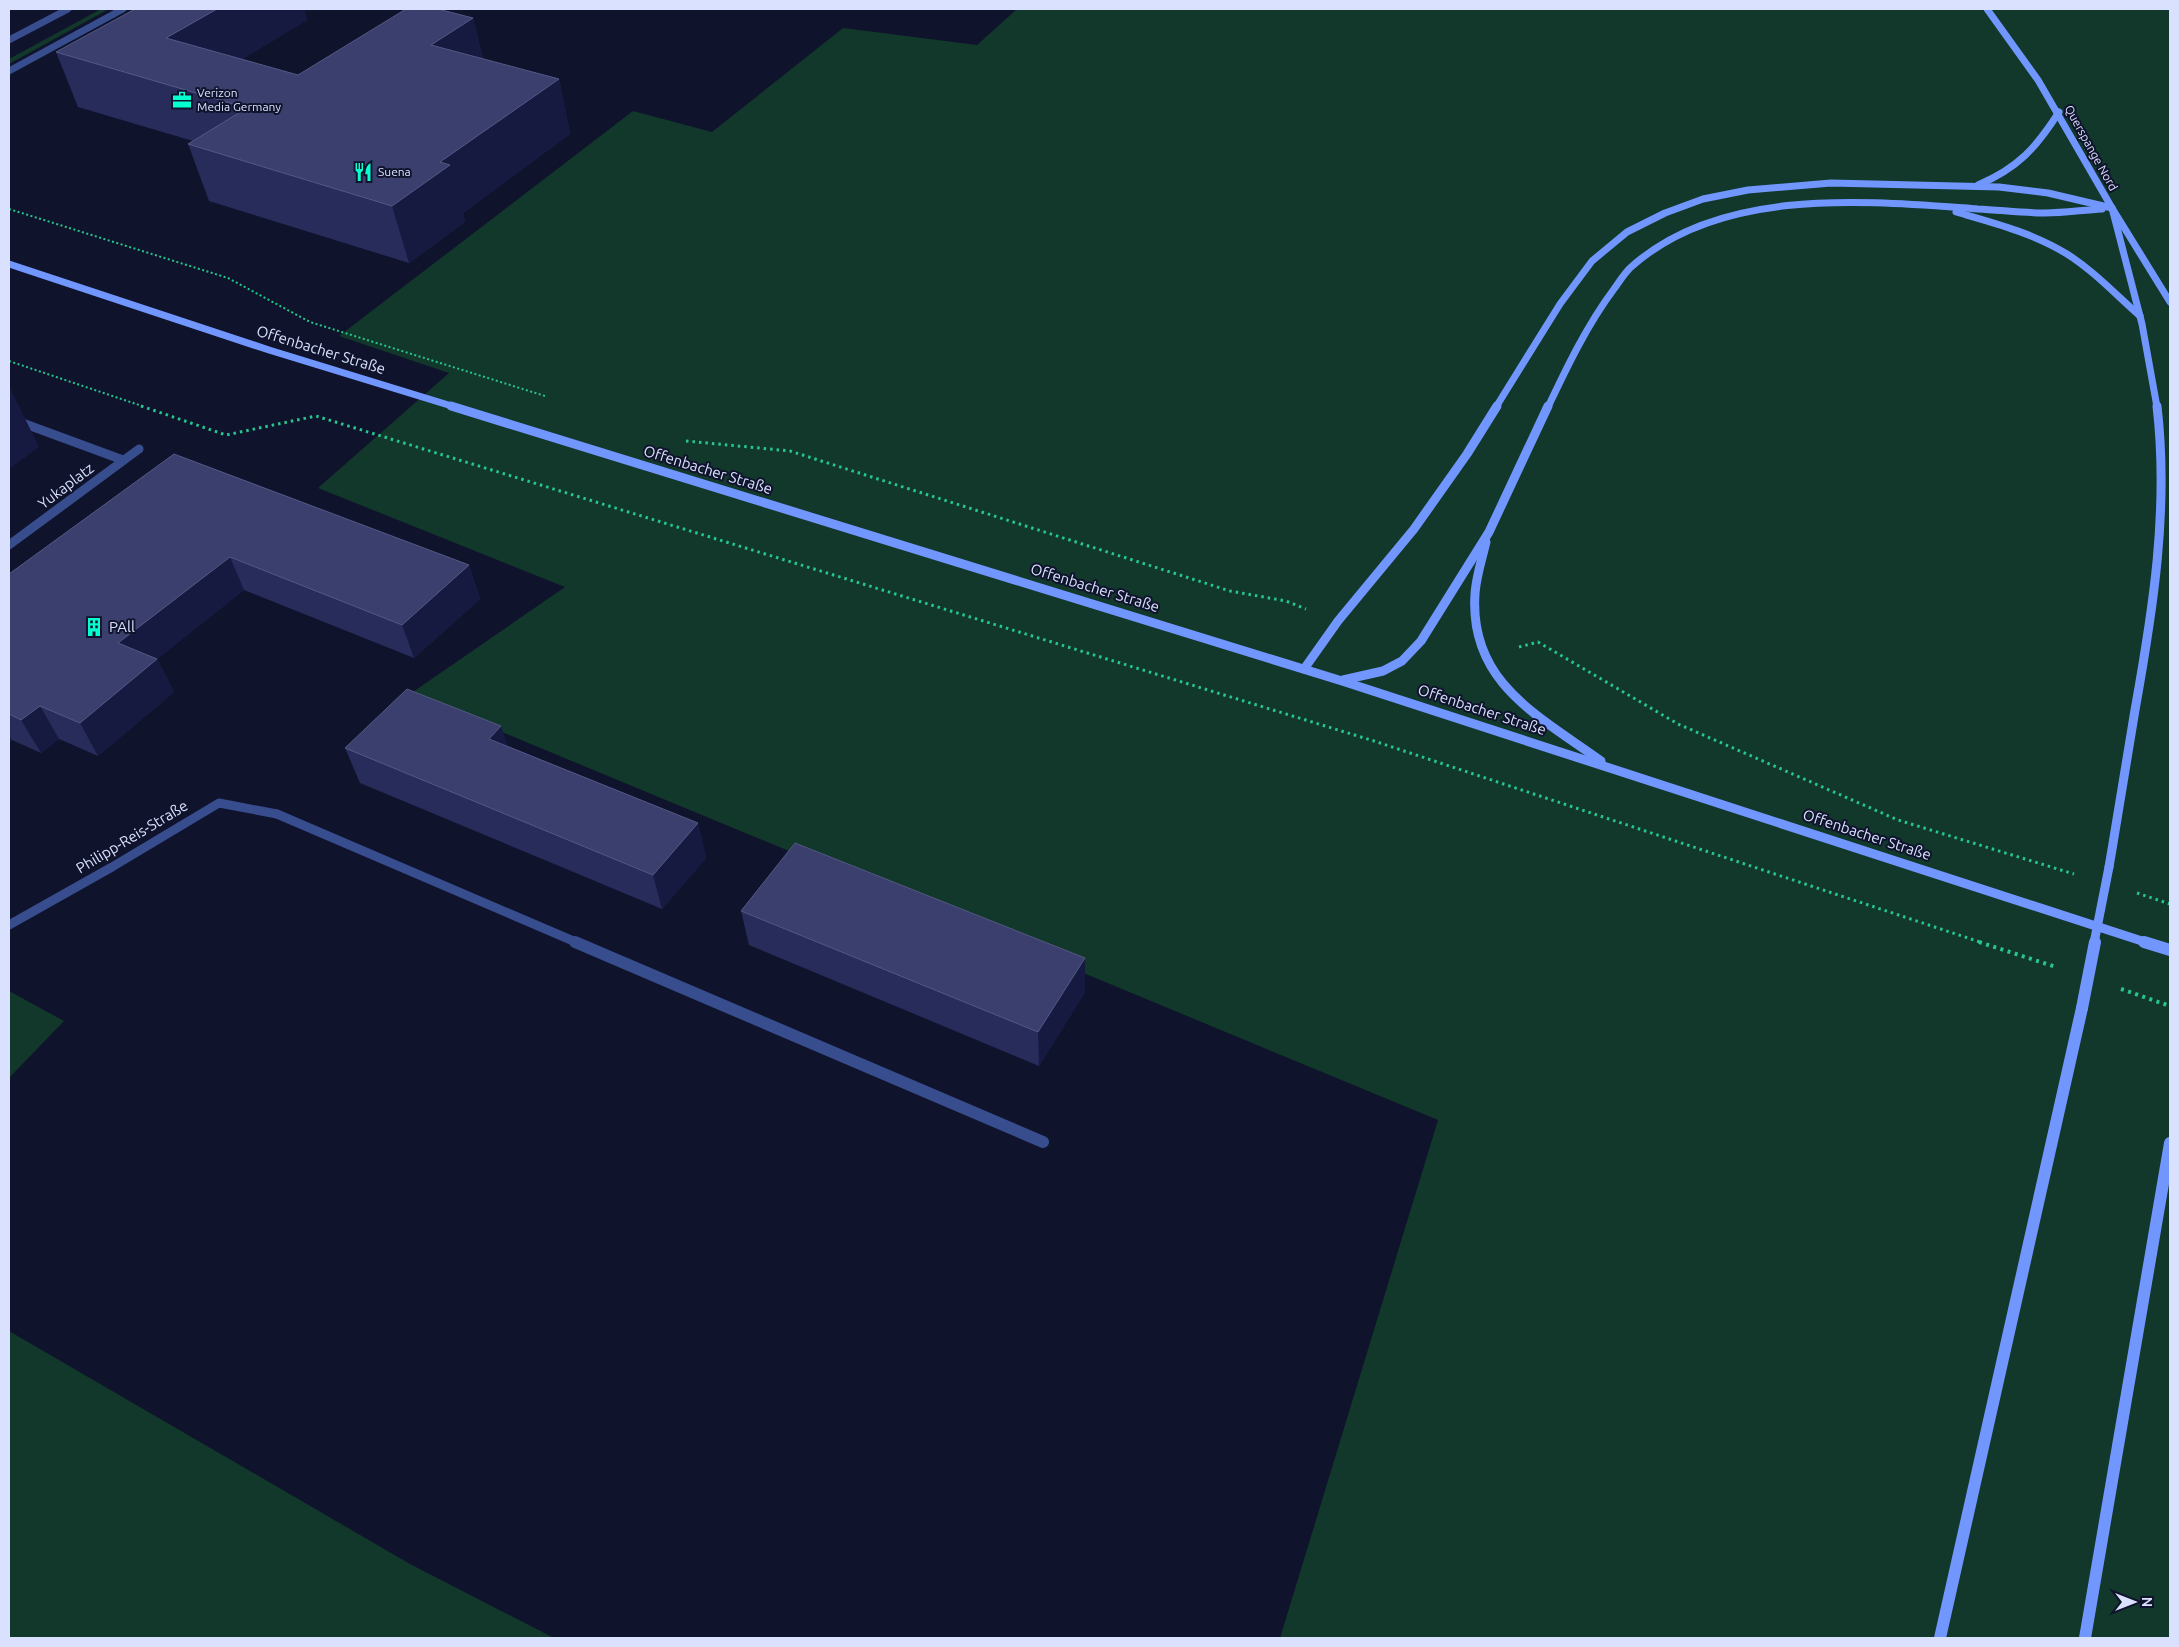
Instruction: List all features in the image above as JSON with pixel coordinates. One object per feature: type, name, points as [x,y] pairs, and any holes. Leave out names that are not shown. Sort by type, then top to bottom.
[{"type":"main road","name":"Querspange Nord","points":[[1987,9],[2026,60],[2059,112],[2112,208],[2170,302]]},
{"type":"main road","points":[[1977,186],[2002,176],[2021,162],[2042,141],[2059,112]]},
{"type":"main road","points":[[1304,669],[1338,621],[1414,529],[1467,454],[1560,304],[1592,261],[1627,232],[1665,213],[1703,199],[1748,190],[1831,183],[1977,186],[2048,193],[2112,208]]},
{"type":"main road","points":[[1342,681],[1382,671],[1402,661],[1421,641],[1489,532],[1556,390],[1599,309],[1629,269],[1651,252],[1680,235],[1711,221],[1754,211],[1813,204],[1852,202],[2045,213],[2112,208]]},
{"type":"main road","points":[[1938,207],[2034,236],[2056,247],[2076,260],[2140,316]]},
{"type":"main road","points":[[1940,1638],[2082,1008],[2109,867],[2154,600],[2162,520],[2156,396],[2140,316],[2112,208]]},
{"type":"main road","name":"Offenbacher Straße","points":[[9,264],[269,350],[1277,660],[2170,950]]},
{"type":"main road","points":[[1489,532],[1475,592],[1475,620],[1490,669],[1531,710],[1610,767]]},
{"type":"main road","points":[[2085,1638],[2170,1144]]},
{"type":"street","points":[[9,40],[68,9]]},
{"type":"street","points":[[9,71],[123,9]]},
{"type":"street","points":[[9,418],[123,460]]},
{"type":"street","name":"Yukaplatz","points":[[9,545],[139,449]]},
{"type":"street","name":"Philipp-Reis-Straße","points":[[9,925],[112,867],[218,803],[277,814],[1043,1142]]},
{"type":"path","points":[[9,209],[228,278],[310,322],[554,399]]},
{"type":"path","points":[[9,360],[226,436],[316,416],[1374,741],[2056,968]]},
{"type":"path","points":[[685,441],[790,451],[1230,591],[1286,601],[1338,621]]},
{"type":"path","points":[[1485,656],[1538,642],[1678,724],[1898,820],[2076,875]]},
{"type":"path","points":[[2133,892],[2170,904]]},
{"type":"path","points":[[2113,987],[2170,1006]]},
{"type":"green space","points":[[101,9],[109,9],[9,64],[9,59]]},
{"type":"green space","points":[[1017,9],[2170,9],[2170,1638],[1280,1638],[1438,1120],[410,694],[565,587],[318,488],[449,373],[339,336],[633,111],[712,132],[843,28],[977,45]]},
{"type":"green space","points":[[9,991],[64,1021],[9,1078]]},
{"type":"green space","points":[[9,1331],[410,1564],[554,1638],[9,1638]]},
{"type":"building","points":[[135,9],[217,9],[166,38],[298,75],[406,9],[438,9],[473,18],[431,45],[559,79],[440,162],[450,165],[392,206],[188,144],[247,108],[56,52]]},
{"type":"building","points":[[174,454],[469,565],[402,625],[230,557],[118,643],[157,659],[80,723],[40,706],[21,720],[9,714],[9,574]]},
{"type":"building","points":[[407,689],[501,726],[489,739],[698,823],[653,875],[345,748]]},
{"type":"building","points":[[795,843],[1085,958],[1038,1032],[741,911]]},
{"type":"place","name":"Verizon Media Germany","points":[[182,100]]},
{"type":"place","name":"Suena","points":[[363,172]]},
{"type":"place","name":"PAll","points":[[94,627]]}]
